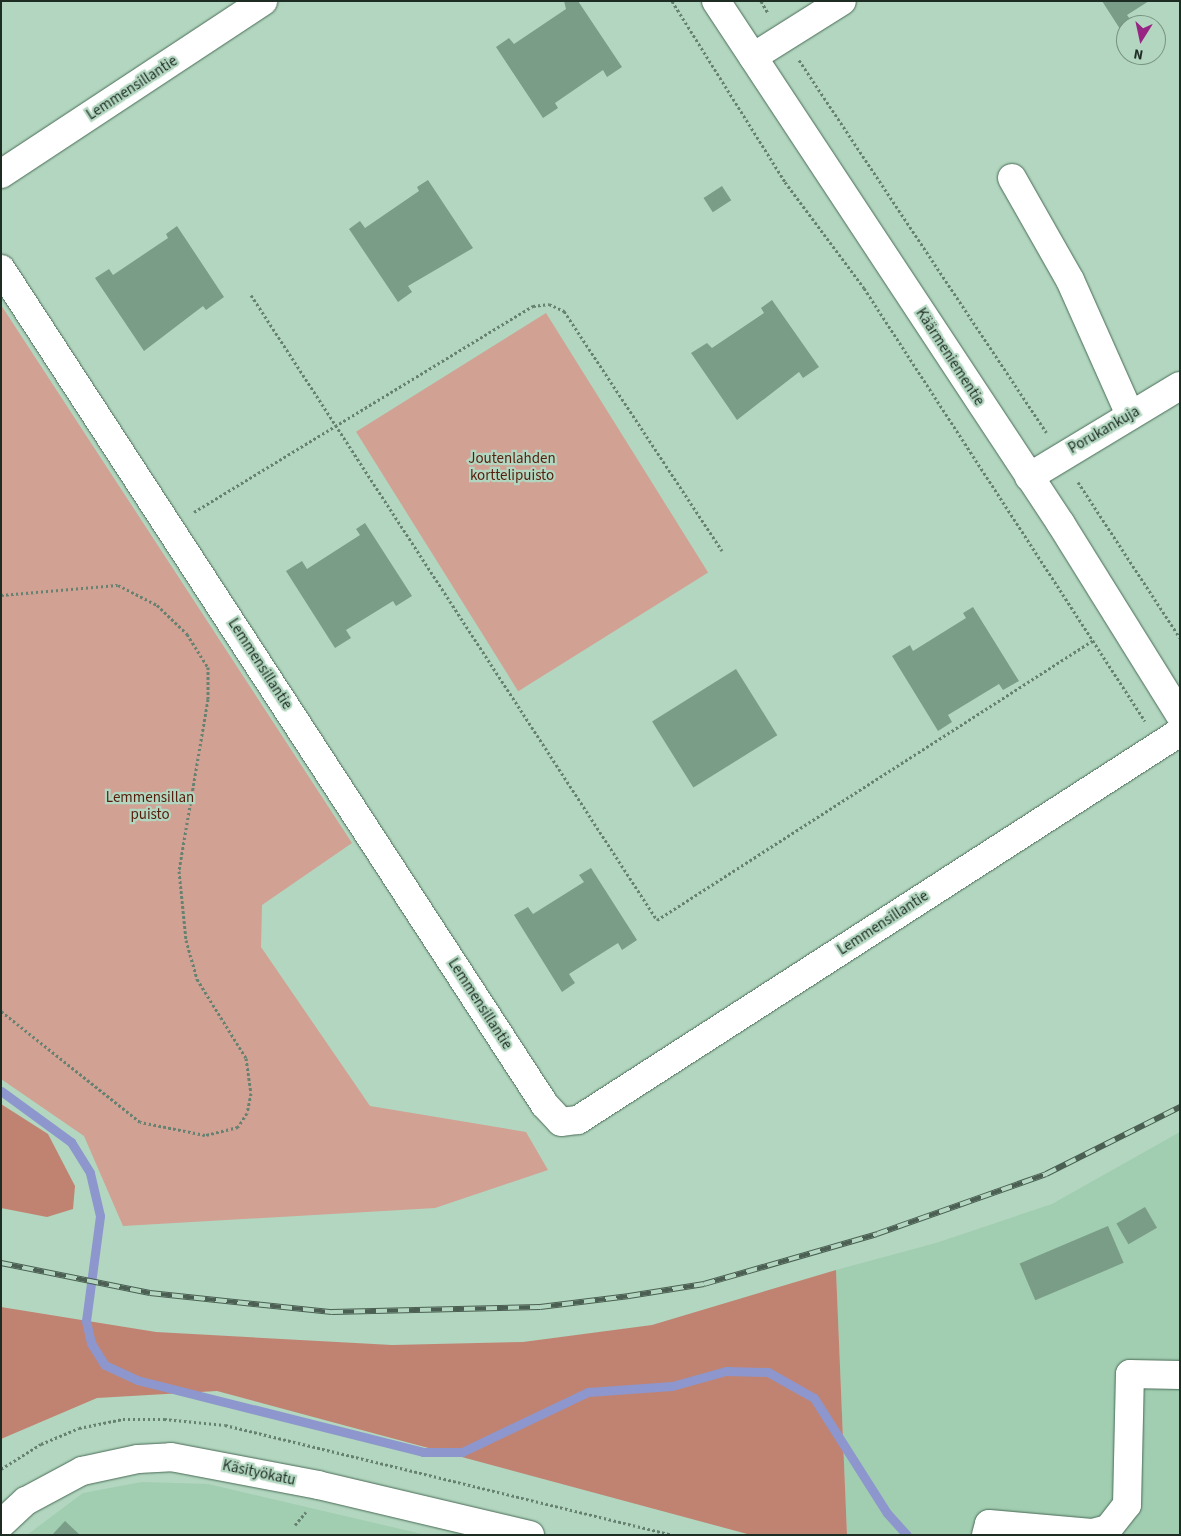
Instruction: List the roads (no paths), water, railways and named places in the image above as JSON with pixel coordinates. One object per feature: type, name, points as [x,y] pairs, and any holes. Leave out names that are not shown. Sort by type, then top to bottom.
[{"type":"street","name":"Lemmensillantie","points":[[1,174],[263,1]]},
{"type":"street","name":"Käärmeniementie","points":[[716,1],[1029,477],[1180,714]]},
{"type":"street","points":[[753,57],[842,1]]},
{"type":"street","points":[[1012,178],[1070,280],[1130,415]]},
{"type":"street","name":"Lemmensillantie","points":[[1,269],[545,1105],[561,1122],[578,1120],[1169,739]]},
{"type":"street","name":"Porukankuja","points":[[1029,477],[1180,386]]},
{"type":"street","points":[[986,1535],[989,1524],[1092,1532],[1108,1529],[1127,1505],[1130,1374],[1180,1375]]},
{"type":"street","name":"Käsityökatu","points":[[1,1524],[26,1501],[82,1471],[138,1459],[171,1458],[318,1485],[530,1535]]},
{"type":"waterway","points":[[1,1091],[71,1142],[90,1173],[100,1216],[86,1321],[91,1343],[105,1365],[137,1380],[423,1452],[462,1452],[588,1392],[672,1386],[726,1371],[768,1372],[814,1398],[887,1513],[907,1535]]},
{"type":"railway","points":[[1,1263],[150,1293],[332,1312],[540,1307],[629,1296],[704,1284],[877,1234],[1046,1174],[1180,1107]]},
{"type":"park label","name":"Joutenlahden korttelipuisto","points":[[512,466]]},
{"type":"park label","name":"Lemmensillan puisto","points":[[150,806]]}]
